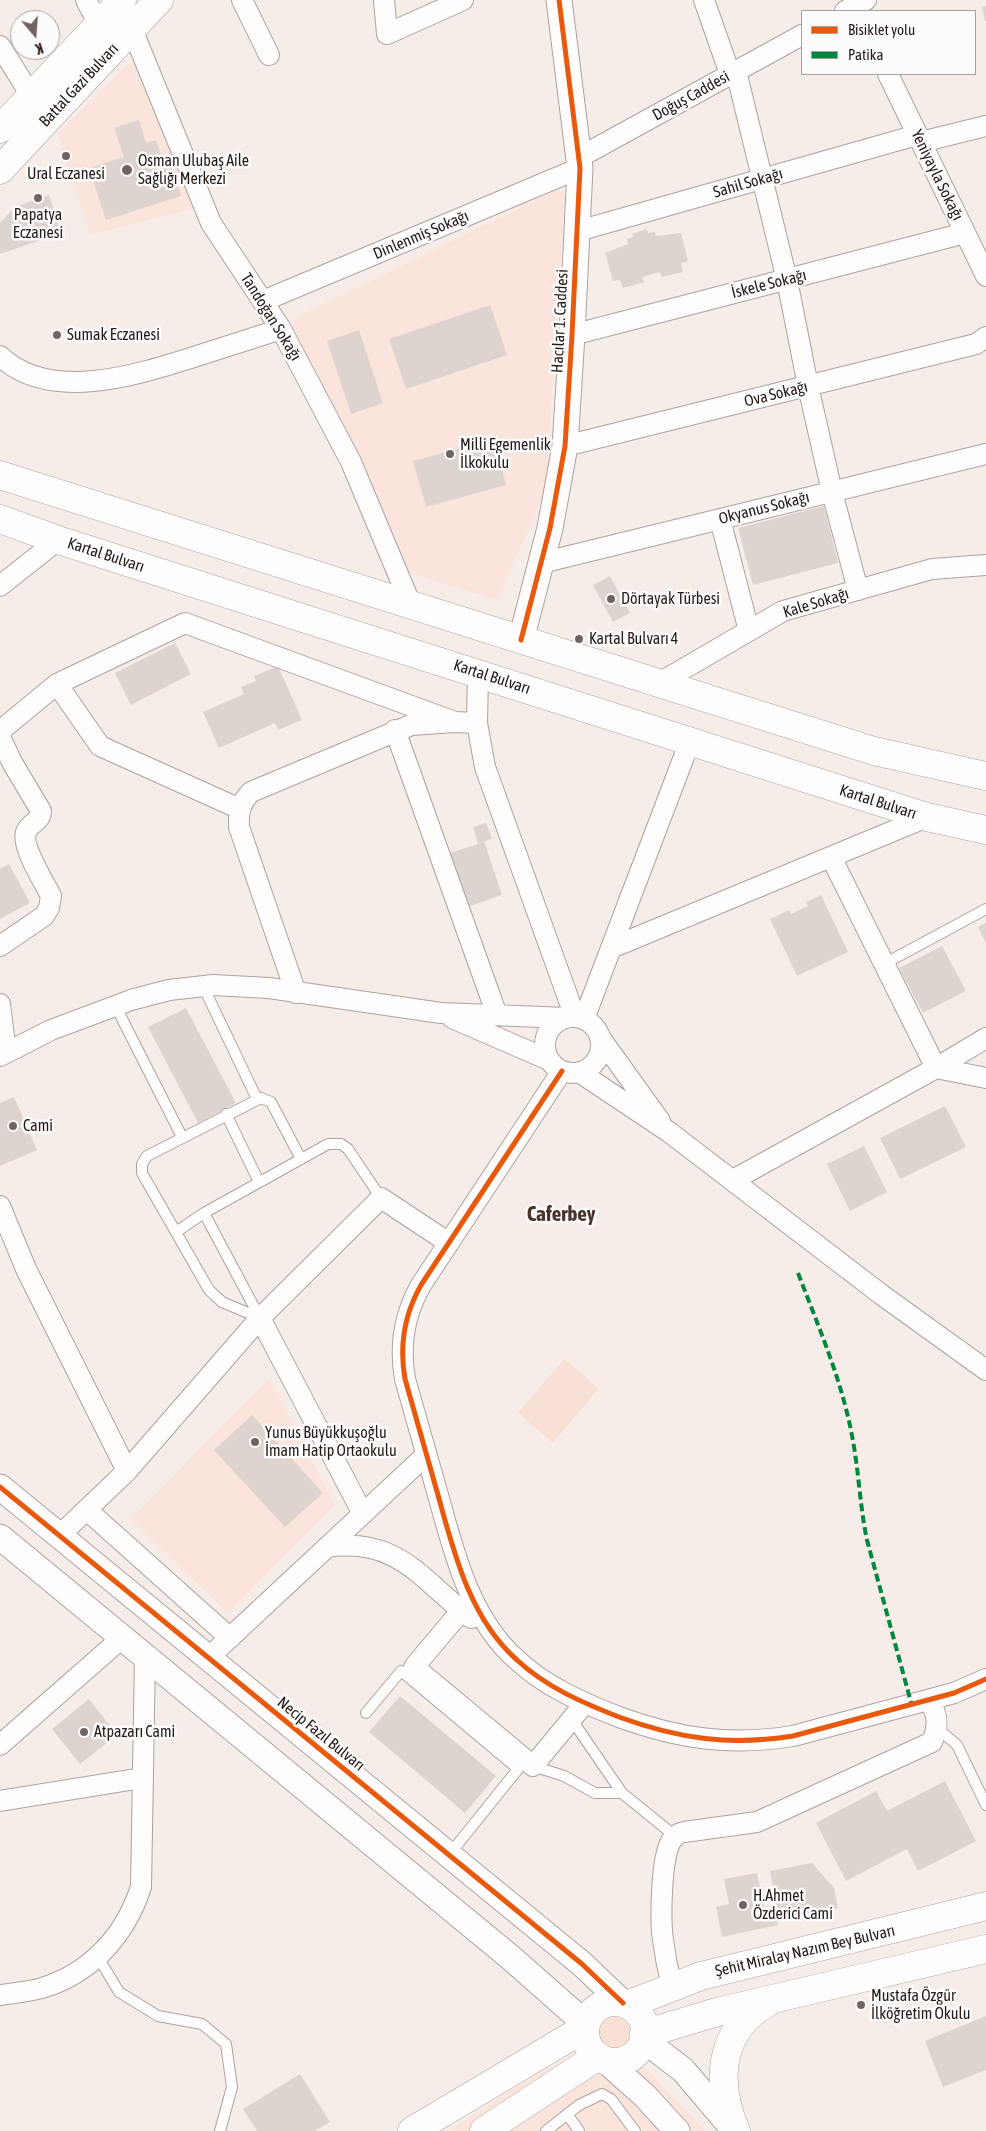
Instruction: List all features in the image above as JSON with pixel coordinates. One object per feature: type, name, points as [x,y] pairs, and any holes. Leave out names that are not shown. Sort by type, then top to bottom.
[{"type":"main road","name":"Battal Gazi Bulvarı","points":[[0,129],[122,0]]},
{"type":"main road","name":"Battal Gazi Bulvarı","points":[[0,170],[158,0]]},
{"type":"main road","points":[[2,472],[411,605],[874,750],[986,776]]},
{"type":"main road","name":"Kartal Bulvarı","points":[[0,519],[58,540],[927,818],[986,830]]},
{"type":"main road","name":"Şehit Miralay Nazım Bey Bulvarı","points":[[625,2004],[701,1976],[986,1906]]},
{"type":"main road","points":[[644,2037],[717,2012],[986,1949]]},
{"type":"main road","points":[[736,2131],[728,2111],[724,2086],[726,2052],[738,2028],[748,2017],[773,1999]]},
{"type":"main road","points":[[484,2131],[602,2059],[625,2060],[633,2055],[644,2037],[643,2022],[638,2013],[625,2004],[605,2004],[596,2008],[586,2026],[586,2042],[591,2050],[602,2059]]},
{"type":"main road","points":[[412,2131],[586,2026]]},
{"type":"street","points":[[86,0],[99,25]]},
{"type":"street","points":[[242,0],[269,55]]},
{"type":"street","points":[[384,0],[387,34],[463,0]]},
{"type":"street","name":"Hacılar 1. Caddesi","points":[[521,640],[550,528],[565,446],[572,335],[580,163],[559,0]]},
{"type":"street","points":[[704,0],[733,73],[762,179],[787,280],[832,492],[858,590]]},
{"type":"street","name":"Tandoğan Sokağı","points":[[132,29],[211,223],[281,329],[351,462],[411,605]]},
{"type":"street","name":"Doğuş Caddesi","points":[[580,163],[733,73],[801,36]]},
{"type":"street","points":[[0,46],[32,97]]},
{"type":"street","name":"Yeniyayla Sokağı","points":[[888,75],[986,276]]},
{"type":"street","name":"Sahil Sokağı","points":[[578,231],[762,179],[919,139],[986,126]]},
{"type":"street","name":"Dinlenmiş Sokağı","points":[[263,301],[580,163]]},
{"type":"street","name":"İskele Sokağı","points":[[572,335],[965,233]]},
{"type":"street","points":[[0,356],[11,365],[32,376],[55,380],[98,381],[138,374],[281,329]]},
{"type":"street","name":"Ova Sokağı","points":[[565,446],[976,344],[986,337]]},
{"type":"street","name":"Okyanus Sokağı","points":[[541,563],[986,454]]},
{"type":"street","points":[[720,519],[749,631]]},
{"type":"street","points":[[0,586],[58,540]]},
{"type":"street","name":"Kale Sokağı","points":[[661,682],[783,611],[932,569],[986,565]]},
{"type":"street","points":[[0,731],[57,684],[185,623],[455,722]]},
{"type":"street","points":[[478,673],[478,723],[481,748],[490,787],[575,1018]]},
{"type":"street","points":[[57,684],[100,746],[240,810]]},
{"type":"street","points":[[296,993],[242,835],[238,818],[240,810],[251,792],[395,730],[411,725],[455,722],[478,723]]},
{"type":"street","points":[[395,730],[497,1015]]},
{"type":"street","points":[[0,737],[13,764],[41,811],[38,821],[28,828],[25,844],[50,896],[51,902],[44,916],[0,946]]},
{"type":"street","points":[[575,1018],[611,948],[690,741]]},
{"type":"street","points":[[611,948],[927,818]]},
{"type":"street","points":[[831,857],[936,1068]]},
{"type":"street","points":[[0,1004],[3,1054],[51,1030],[115,1005],[148,995],[203,986],[241,985],[441,1013],[575,1018],[597,1030],[600,1038],[669,1132]]},
{"type":"street","points":[[441,1013],[563,1068],[669,1132],[882,1295],[986,1370]]},
{"type":"street","points":[[563,1068],[546,1051],[547,1034],[558,1021],[575,1018]]},
{"type":"street","points":[[494,1634],[463,1576],[452,1548],[404,1379],[402,1337],[414,1297],[563,1068],[594,1063],[599,1056],[600,1038]]},
{"type":"street","points":[[733,1180],[936,1068],[986,1038]]},
{"type":"street","points":[[936,1068],[986,1078]]},
{"type":"street","points":[[60,1535],[88,1511],[127,1471],[260,1318],[381,1198],[449,1243]]},
{"type":"street","points":[[0,1206],[26,1270],[127,1471]]},
{"type":"street","points":[[260,1318],[363,1514]]},
{"type":"street","points":[[208,1658],[426,1455]]},
{"type":"street","name":"Necip Fazıl Bulvarı","points":[[0,1487],[582,1964],[625,2004]]},
{"type":"street","points":[[88,1511],[230,1638]]},
{"type":"street","points":[[0,1537],[510,1958],[586,2026]]},
{"type":"street","points":[[327,1547],[357,1546],[372,1548],[394,1556],[418,1572],[461,1610],[494,1634],[517,1660],[533,1673],[585,1704],[664,1732],[702,1739],[745,1742],[793,1736],[954,1694],[986,1679]]},
{"type":"street","points":[[461,1610],[414,1667],[533,1766],[585,1704]]},
{"type":"street","points":[[0,1745],[122,1638]]},
{"type":"street","points":[[0,1996],[55,1983],[70,1976],[98,1957],[121,1930],[136,1902],[140,1887],[145,1656]]},
{"type":"street","points":[[672,1986],[665,1954],[661,1914],[669,1846],[675,1836],[684,1832],[757,1822],[932,1742],[937,1728],[936,1713],[929,1701]]},
{"type":"street","points":[[0,1800],[142,1778]]},
{"type":"street","points":[[644,2037],[683,2070],[736,2131]]},
{"type":"street","points":[[602,2059],[644,2096],[677,2131]]},
{"type":"lane","points":[[884,964],[986,909]]},
{"type":"lane","points":[[203,986],[257,1099]]},
{"type":"lane","points":[[115,1005],[182,1137]]},
{"type":"lane","points":[[260,1318],[222,1302],[209,1290],[141,1168],[142,1164],[147,1156],[257,1099],[266,1099],[271,1102],[301,1159]]},
{"type":"lane","points":[[226,1114],[259,1182]]},
{"type":"lane","points":[[176,1232],[204,1213],[328,1144],[341,1144],[348,1149],[381,1198]]},
{"type":"lane","points":[[204,1213],[260,1318]]},
{"type":"lane","points":[[366,1713],[401,1671],[518,1769],[449,1855]]},
{"type":"lane","points":[[572,1720],[622,1793],[675,1836]]},
{"type":"lane","points":[[937,1728],[956,1745],[986,1805]]},
{"type":"lane","points":[[533,1766],[564,1776],[595,1792],[622,1793]]},
{"type":"lane","points":[[98,1957],[119,1992],[158,2016],[202,2024],[226,2044],[232,2087],[220,2131]]},
{"type":"lane","points":[[546,2131],[579,2106],[602,2094],[611,2099],[635,2131]]},
{"type":"lane","points":[[568,2114],[579,2131]]},
{"type":"shaded area","name":"Osman Ulubaş Aile Sağlığı Merkezi","points":[[135,58],[199,207],[90,235],[58,133]]},
{"type":"shaded area","points":[[558,189],[565,193],[546,489],[497,600],[406,572],[293,326],[295,318]]},
{"type":"shaded area","points":[[564,1359],[599,1388],[553,1443],[518,1413]]},
{"type":"shaded area","name":"Yunus Büyükkuşoğlu İmam Hatip Ortaokulu","points":[[269,1379],[335,1505],[228,1613],[131,1519]]},
{"type":"shaded area","points":[[615,2017],[627,2021],[631,2033],[627,2045],[615,2049],[603,2045],[599,2033],[603,2021]]},
{"type":"shaded area","points":[[613,2033],[705,2131],[449,2131],[512,2089]]},
{"type":"building","points":[[986,6],[986,21],[985,21],[982,7]]},
{"type":"building","points":[[139,120],[146,143],[156,140],[165,166],[171,165],[181,196],[106,220],[89,168],[124,157],[114,128]]},
{"type":"building","points":[[49,195],[62,233],[0,254],[0,223],[15,207]]},
{"type":"building","points":[[647,229],[648,233],[655,232],[656,236],[681,233],[688,261],[681,263],[683,272],[662,277],[660,272],[642,277],[644,282],[623,288],[620,280],[613,281],[605,253],[628,244],[627,239],[633,237],[632,234]]},
{"type":"building","points":[[490,305],[507,355],[406,389],[389,339]]},
{"type":"building","points":[[359,330],[383,403],[351,414],[327,341]]},
{"type":"building","points":[[494,439],[506,485],[426,507],[413,461]]},
{"type":"building","points":[[824,506],[838,563],[753,585],[738,528]]},
{"type":"building","name":"Dörtayak Türbesi","points":[[610,576],[630,613],[613,622],[593,585]]},
{"type":"building","points":[[175,643],[191,674],[131,705],[115,673]]},
{"type":"building","points":[[278,666],[302,720],[278,730],[275,723],[219,748],[203,712],[244,694],[241,687],[256,681],[254,676]]},
{"type":"building","points":[[486,823],[492,839],[484,841],[502,895],[467,907],[450,853],[478,844],[473,827]]},
{"type":"building","points":[[9,864],[30,903],[0,919],[0,869]]},
{"type":"building","points":[[821,895],[848,952],[797,976],[770,919],[789,910],[791,914],[808,906],[806,902]]},
{"type":"building","points":[[986,923],[986,943],[978,927]]},
{"type":"building","points":[[942,946],[966,991],[923,1013],[899,968]]},
{"type":"building","points":[[186,1008],[236,1103],[198,1123],[148,1027]]},
{"type":"building","name":"Cami","points":[[14,1097],[37,1150],[0,1166],[0,1103]]},
{"type":"building","points":[[945,1106],[966,1147],[900,1179],[880,1138]]},
{"type":"building","points":[[864,1146],[887,1192],[850,1211],[827,1164]]},
{"type":"building","points":[[252,1415],[323,1493],[285,1527],[214,1450]]},
{"type":"building","points":[[400,1696],[496,1776],[465,1813],[369,1732]]},
{"type":"building","name":"Atpazarı Cami","points":[[89,1699],[117,1735],[80,1764],[52,1729]]},
{"type":"building","points":[[945,1781],[976,1841],[918,1871],[907,1849],[846,1881],[816,1823],[876,1791],[887,1811]]},
{"type":"building","points":[[812,1863],[834,1888],[838,1908],[779,1920],[770,1871]]},
{"type":"building","name":"H.Ahmet Özderici Cami","points":[[757,1873],[765,1910],[774,1908],[778,1925],[722,1937],[716,1907],[729,1904],[724,1879]]},
{"type":"building","points":[[986,2016],[986,2070],[943,2087],[925,2041]]},
{"type":"building","points":[[300,2074],[330,2122],[315,2131],[257,2131],[243,2109]]},
{"type":"marked path","points":[[798,1273],[830,1356],[849,1419],[867,1540],[912,1706]]},
{"type":"cycle path","points":[[521,640],[550,528],[565,446],[572,335],[580,168],[559,0]]},
{"type":"cycle path","points":[[562,1071],[421,1285],[410,1308],[404,1330],[403,1366],[405,1379],[450,1539],[466,1584],[487,1625],[501,1644],[528,1670],[565,1693],[605,1712],[641,1725],[663,1731],[705,1738],[748,1740],[793,1736],[954,1693],[986,1679]]},
{"type":"cycle path","points":[[0,1487],[582,1964],[623,2003]]},
{"type":"place","name":"Ural Eczanesi","points":[[66,156]]},
{"type":"place","name":"Osman Ulubaş Aile Sağlığı Merkezi","points":[[127,170]]},
{"type":"place","name":"Papatya Eczanesi","points":[[38,198]]},
{"type":"place","name":"Sumak Eczanesi","points":[[57,335]]},
{"type":"place","name":"Milli Egemenlik İlkokulu","points":[[450,454]]},
{"type":"place","name":"Dörtayak Türbesi","points":[[611,599]]},
{"type":"place","name":"Kartal Bulvarı 4","points":[[579,639]]},
{"type":"place","name":"Cami","points":[[13,1126]]},
{"type":"place","name":"Yunus Büyükkuşoğlu İmam Hatip Ortaokulu","points":[[255,1442]]},
{"type":"place","name":"Atpazarı Cami","points":[[84,1732]]},
{"type":"place","name":"H.Ahmet Özderici Cami","points":[[743,1905]]},
{"type":"place","name":"Mustafa Özgür İlköğretim Okulu","points":[[861,2005]]},
{"type":"district","name":"Caferbey","points":[[561,1214]]}]
